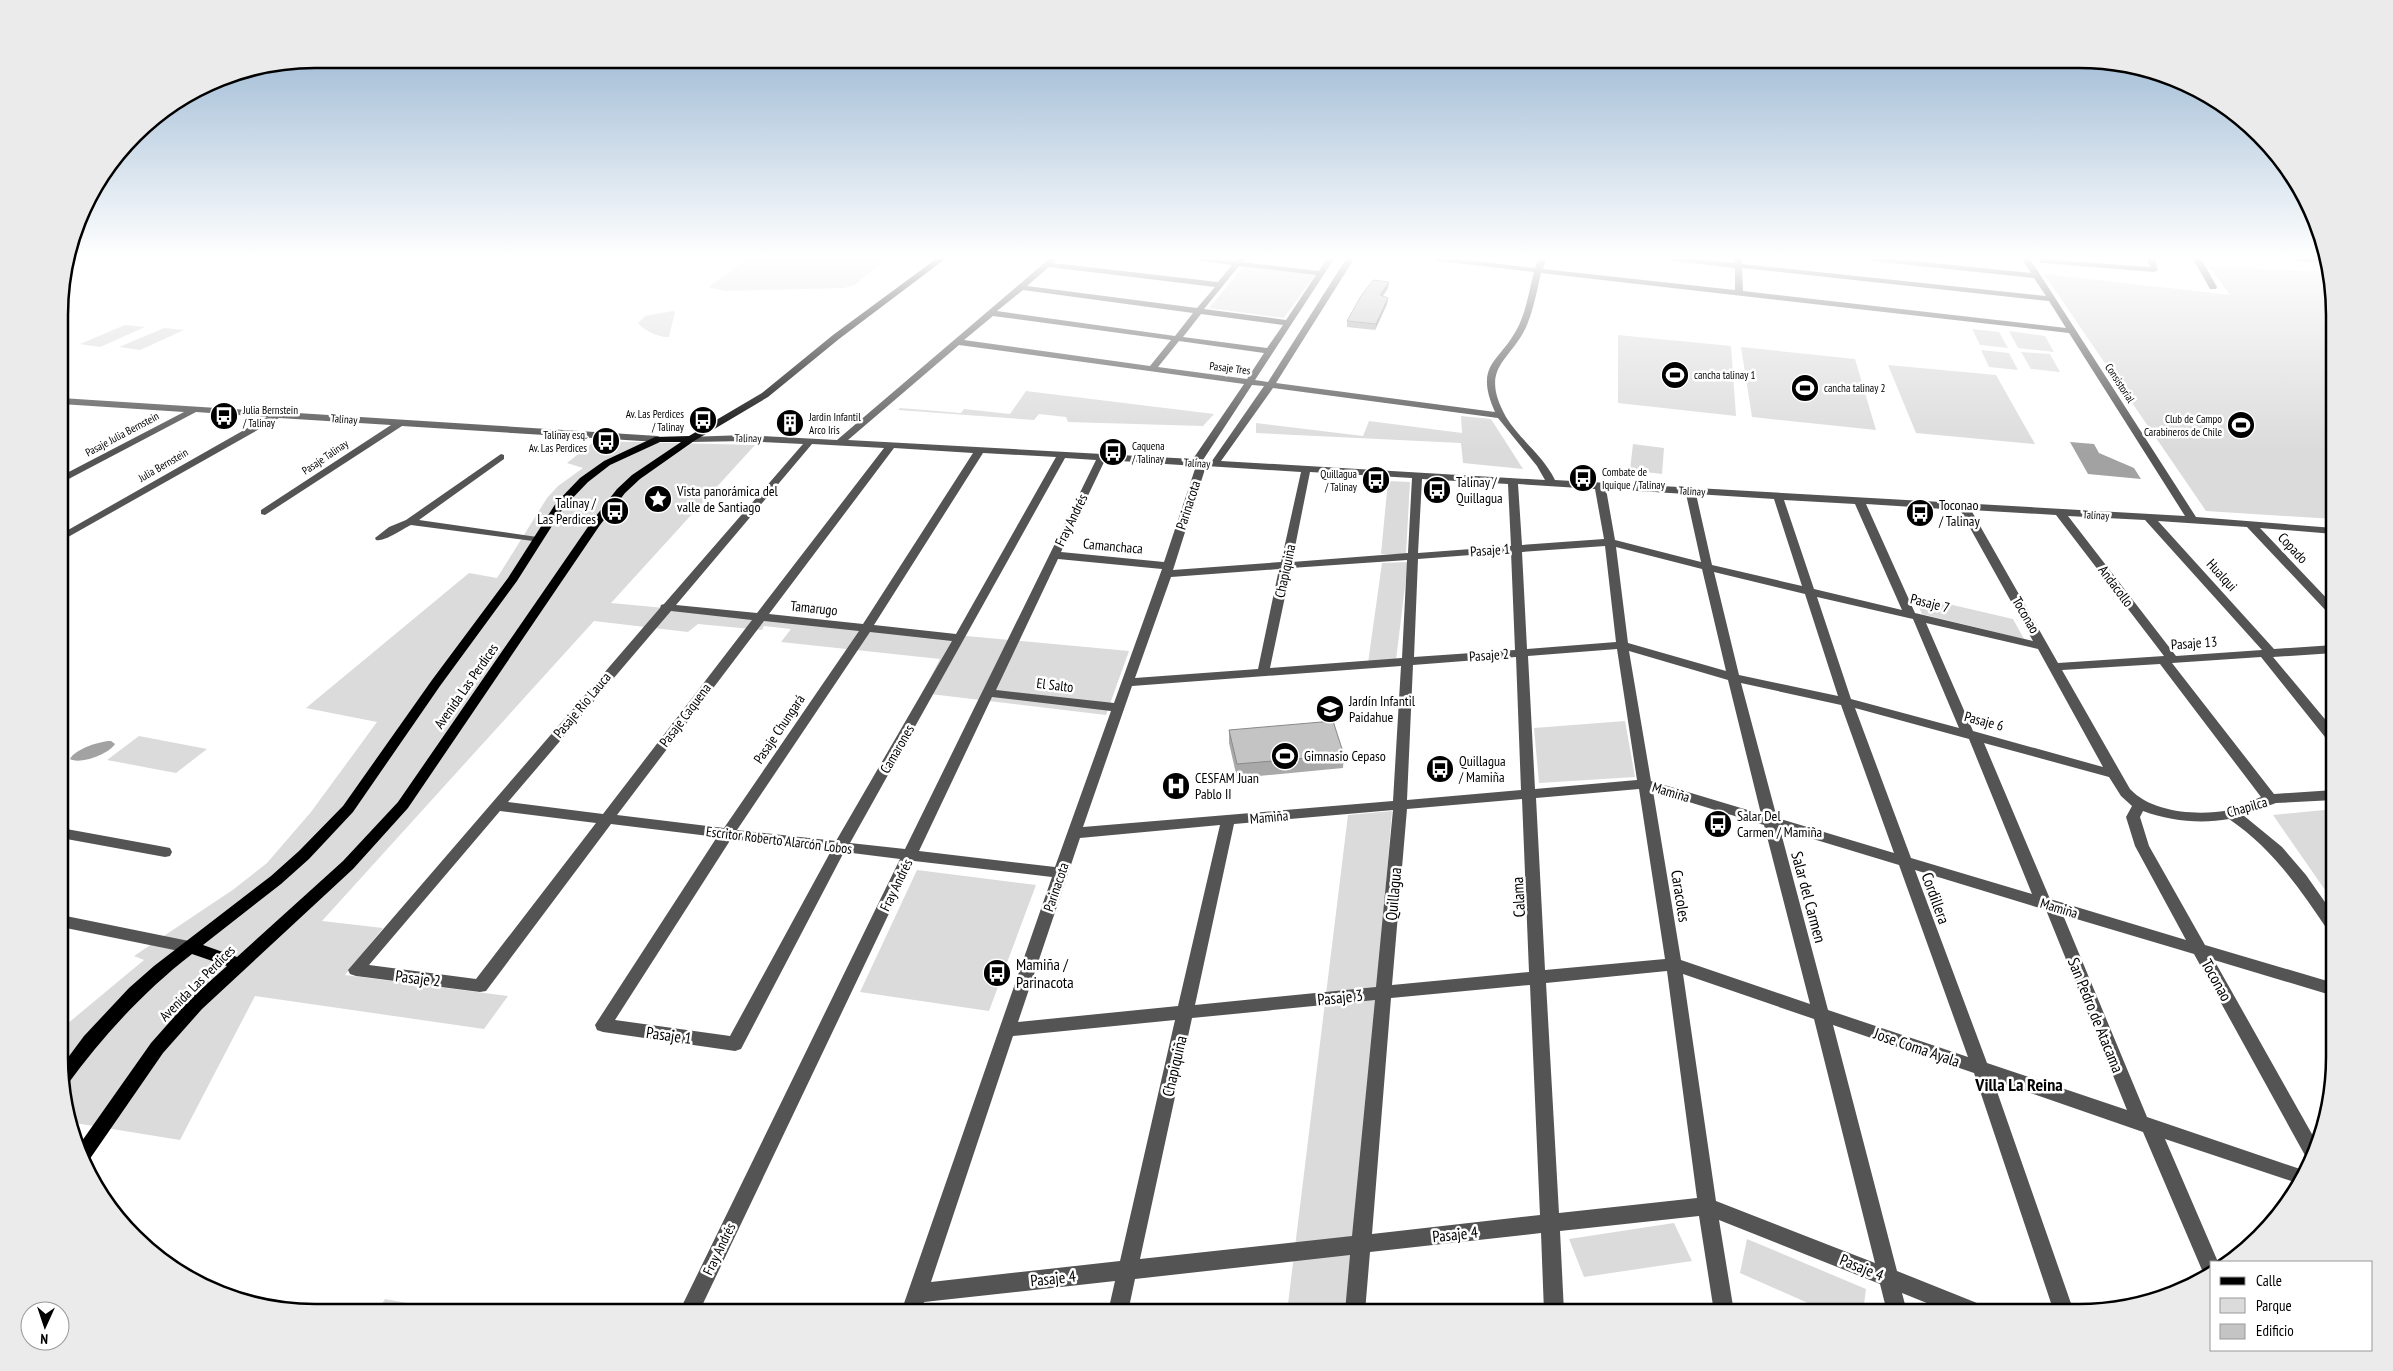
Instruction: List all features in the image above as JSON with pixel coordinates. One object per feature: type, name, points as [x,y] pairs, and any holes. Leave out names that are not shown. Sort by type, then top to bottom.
[{"type":"main road","name":"Avenida Las Perdices","points":[[86,1150],[157,1048],[196,1004],[348,865],[398,811],[610,505],[636,477],[691,439],[765,395],[856,323]]},
{"type":"main road","name":"Avenida Las Perdices","points":[[68,1071],[112,1016],[142,987],[189,947],[276,880],[310,849],[348,809],[425,698],[513,579],[560,505],[584,480],[607,463],[658,438]]},
{"type":"main road","name":"Talinay","points":[[658,438],[691,439]]},
{"type":"main road","points":[[189,947],[238,964]]},
{"type":"street","points":[[840,442],[979,323]]},
{"type":"street","points":[[1065,323],[1270,351]]},
{"type":"street","points":[[1152,369],[1189,323]]},
{"type":"street","points":[[1204,463],[1250,382],[1289,323]]},
{"type":"street","points":[[1204,463],[1270,385],[1309,323]]},
{"type":"street","points":[[1523,323],[1504,354],[1495,363],[1492,381],[1493,392],[1501,416],[1542,464],[1551,483]]},
{"type":"street","points":[[1999,323],[2071,331]]},
{"type":"street","name":"Consistorial","points":[[2066,323],[2194,520]]},
{"type":"street","name":"Pasaje Tres","points":[[956,342],[1501,416]]},
{"type":"street","name":"Talinay","points":[[68,401],[658,438]]},
{"type":"street","name":"Pasaje Julia Bernstein","points":[[68,476],[196,410]]},
{"type":"street","name":"Julia Bernstein","points":[[68,534],[277,415]]},
{"type":"street","name":"Pasaje Talinay","points":[[265,512],[400,422]]},
{"type":"street","name":"Talinay","points":[[691,439],[745,438],[840,442],[2194,520],[2326,530]]},
{"type":"street","name":"Pasaje Río Lauca","points":[[356,970],[665,607],[810,441]]},
{"type":"street","name":"Pasaje Caquena","points":[[480,986],[891,445]]},
{"type":"street","name":"Pasaje Chungará","points":[[603,1025],[727,834],[867,628],[980,450]]},
{"type":"street","name":"Camarones","points":[[735,1044],[840,847],[1062,455]]},
{"type":"street","points":[[380,538],[393,529],[410,522],[501,457]]},
{"type":"street","name":"Fray Andrés","points":[[693,1304],[1102,457]]},
{"type":"street","name":"Parinacota","points":[[914,1304],[1126,683],[1168,570],[1204,463]]},
{"type":"street","name":"Chapiquiña","points":[[1263,672],[1306,469]]},
{"type":"street","name":"Quillagua","points":[[1356,1304],[1400,806],[1416,476]]},
{"type":"street","name":"Calama","points":[[1513,481],[1518,548],[1521,652],[1530,794],[1554,1304]]},
{"type":"street","name":"Caracoles","points":[[1600,486],[1610,542],[1622,645],[1674,964],[1707,1206],[1723,1304]]},
{"type":"street","name":"Salar del Carmen","points":[[1690,491],[1706,567],[1733,677],[1770,822],[1823,1015],[1895,1304]]},
{"type":"street","name":"Cordillera","points":[[1778,496],[1846,702],[1981,1069],[2061,1304]]},
{"type":"street","name":"San Pedro de Atacama","points":[[1859,501],[1971,734],[2210,1266]]},
{"type":"street","name":"Toconao","points":[[1964,507],[2056,667],[2114,774],[2137,802],[2133,816],[2142,846],[2309,1145]]},
{"type":"street","name":"Andacollo","points":[[2060,513],[2271,800]]},
{"type":"street","name":"Hualqui","points":[[2150,518],[2267,653],[2326,729]]},
{"type":"street","points":[[410,522],[538,540]]},
{"type":"street","name":"Copado","points":[[2251,525],[2326,605]]},
{"type":"street","name":"Pasaje 1","points":[[1168,570],[1286,565],[1610,542],[1809,591]]},
{"type":"street","name":"Camanchaca","points":[[1054,555],[1168,570]]},
{"type":"street","name":"Pasaje 7","points":[[1809,591],[2044,647]]},
{"type":"street","name":"Tamarugo","points":[[665,607],[960,638]]},
{"type":"street","name":"Pasaje 2","points":[[1126,683],[1622,645],[1733,677],[1846,702]]},
{"type":"street","name":"Pasaje 13","points":[[2056,667],[2326,649]]},
{"type":"street","name":"El Salto","points":[[988,693],[1118,708]]},
{"type":"street","name":"Pasaje 6","points":[[1846,702],[1971,734],[2114,774]]},
{"type":"street","name":"Mamiña","points":[[1074,834],[1645,784],[2326,988]]},
{"type":"street","name":"Chapilca","points":[[2137,802],[2176,814],[2231,814],[2271,800],[2326,796]]},
{"type":"street","name":"Escritor Roberto Alarcón Lobos","points":[[496,806],[1061,873]]},
{"type":"street","points":[[2231,814],[2248,824],[2275,847],[2326,917]]},
{"type":"street","name":"Chapiquiña","points":[[1120,1304],[1228,820]]},
{"type":"street","points":[[68,834],[165,852]]},
{"type":"street","points":[[68,922],[189,947]]},
{"type":"street","name":"Pasaje 3","points":[[1007,1030],[1674,964]]},
{"type":"street","name":"Jose Coma Ayala","points":[[1674,964],[2295,1175]]},
{"type":"street","name":"Pasaje 2","points":[[356,970],[480,986]]},
{"type":"street","name":"Pasaje 1","points":[[603,1025],[735,1044]]},
{"type":"street","name":"Pasaje 4","points":[[918,1293],[1707,1206],[1955,1304]]},
{"type":"green space","points":[[638,323],[672,323],[669,337],[652,333]]},
{"type":"green space","name":"Club de Campo Carabineros de Chile","points":[[2077,323],[2326,323],[2326,518],[2206,511]]},
{"type":"green space","points":[[125,325],[145,327],[100,347],[80,344]]},
{"type":"green space","points":[[164,328],[184,330],[140,350],[119,347]]},
{"type":"green space","points":[[1972,329],[1999,332],[2008,348],[1980,345]]},
{"type":"green space","points":[[2009,331],[2045,336],[2054,352],[2018,348]]},
{"type":"green space","name":"cancha talinay 1","points":[[1618,335],[1731,346],[1736,416],[1618,403]]},
{"type":"green space","name":"cancha talinay 2","points":[[1741,347],[1855,359],[1876,430],[1752,417]]},
{"type":"green space","points":[[1981,350],[2009,353],[2018,370],[1989,367]]},
{"type":"green space","points":[[2021,352],[2050,354],[2060,372],[2031,369]]},
{"type":"green space","points":[[1888,365],[1996,375],[2035,444],[1916,433]]},
{"type":"green space","points":[[1026,391],[1214,414],[1203,426],[1068,422],[1066,417],[1039,414],[1034,420],[898,410],[900,408],[961,413],[964,409],[1010,414]]},
{"type":"green space","points":[[1461,416],[1491,419],[1523,469],[1463,463],[1461,443],[1256,433],[1256,423],[1363,436],[1369,421],[1462,433]]},
{"type":"green space","points":[[595,441],[755,445],[611,603],[1129,651],[1106,715],[922,693],[940,659],[781,642],[791,629],[764,626],[762,630],[698,624],[688,632],[594,621],[322,921],[383,928],[345,975],[508,996],[484,1029],[255,996],[180,1140],[77,1123],[72,1105],[68,1072],[68,1023],[144,960],[134,956],[234,889],[267,863],[311,812],[377,722],[306,708],[469,573],[497,578],[547,498],[558,486],[583,468],[567,463]]},
{"type":"green space","points":[[1633,444],[1664,448],[1662,474],[1630,470]]},
{"type":"green space","points":[[1388,481],[1410,482],[1406,554],[1381,554]]},
{"type":"green space","points":[[1408,562],[1396,660],[1368,663],[1382,563]]},
{"type":"green space","points":[[1914,596],[2013,619],[2024,639],[1922,614]]},
{"type":"green space","points":[[1625,721],[1635,777],[1539,783],[1534,728]]},
{"type":"green space","points":[[139,736],[207,749],[176,773],[107,760]]},
{"type":"green space","points":[[2326,810],[2326,891],[2273,815]]},
{"type":"green space","points":[[1392,811],[1352,1304],[1288,1304],[1348,815]]},
{"type":"green space","points":[[917,870],[1036,885],[989,1011],[860,992]]},
{"type":"green space","points":[[1674,1223],[1692,1261],[1584,1277],[1569,1239]]},
{"type":"green space","points":[[1747,1239],[1866,1289],[1864,1304],[1810,1304],[1740,1273]]},
{"type":"green space","points":[[385,1299],[413,1304],[382,1304]]},
{"type":"shaded area","points":[[2070,442],[2094,444],[2099,453],[2134,468],[2141,479],[2088,474]]},
{"type":"shaded area","points":[[111,741],[115,744],[101,755],[80,761],[70,759],[77,752],[88,746]]},
{"type":"building","points":[[1333,721],[1344,755],[1237,764],[1229,730]]},
{"type":"place","name":"cancha talinay 1","points":[[1675,375]]},
{"type":"place","name":"cancha talinay 2","points":[[1805,388]]},
{"type":"place","name":"Julia Bernstein / Talinay","points":[[224,416]]},
{"type":"place","name":"Av. Las Perdices / Talinay","points":[[703,420]]},
{"type":"place","name":"Jardin Infantil Arco Iris","points":[[790,423]]},
{"type":"place","name":"Club de Campo Carabineros de Chile","points":[[2241,425]]},
{"type":"place","name":"Talinay esq. Av. Las Perdices","points":[[606,441]]},
{"type":"place","name":"Caquena / Talinay","points":[[1113,452]]},
{"type":"place","name":"Combate de Iquique / Talinay","points":[[1583,478]]},
{"type":"place","name":"Quillagua / Talinay","points":[[1376,480]]},
{"type":"place","name":"Talinay / Quillagua","points":[[1437,490]]},
{"type":"place","name":"Vista panorámica del valle de Santiago","points":[[658,499]]},
{"type":"place","name":"Talinay / Las Perdices","points":[[615,511]]},
{"type":"place","name":"Toconao / Talinay","points":[[1920,513]]},
{"type":"place","name":"Jardín Infantil Paidahue","points":[[1330,709]]},
{"type":"place","name":"Gimnasio Cepaso","points":[[1285,756]]},
{"type":"place","name":"Quillagua / Mamiña","points":[[1440,769]]},
{"type":"place","name":"CESFAM Juan Pablo II","points":[[1176,786]]},
{"type":"place","name":"Salar Del Carmen / Mamiña","points":[[1718,824]]},
{"type":"place","name":"Mamiña / Parinacota","points":[[997,973]]},
{"type":"district","name":"Villa La Reina","points":[[2019,1085]]}]
